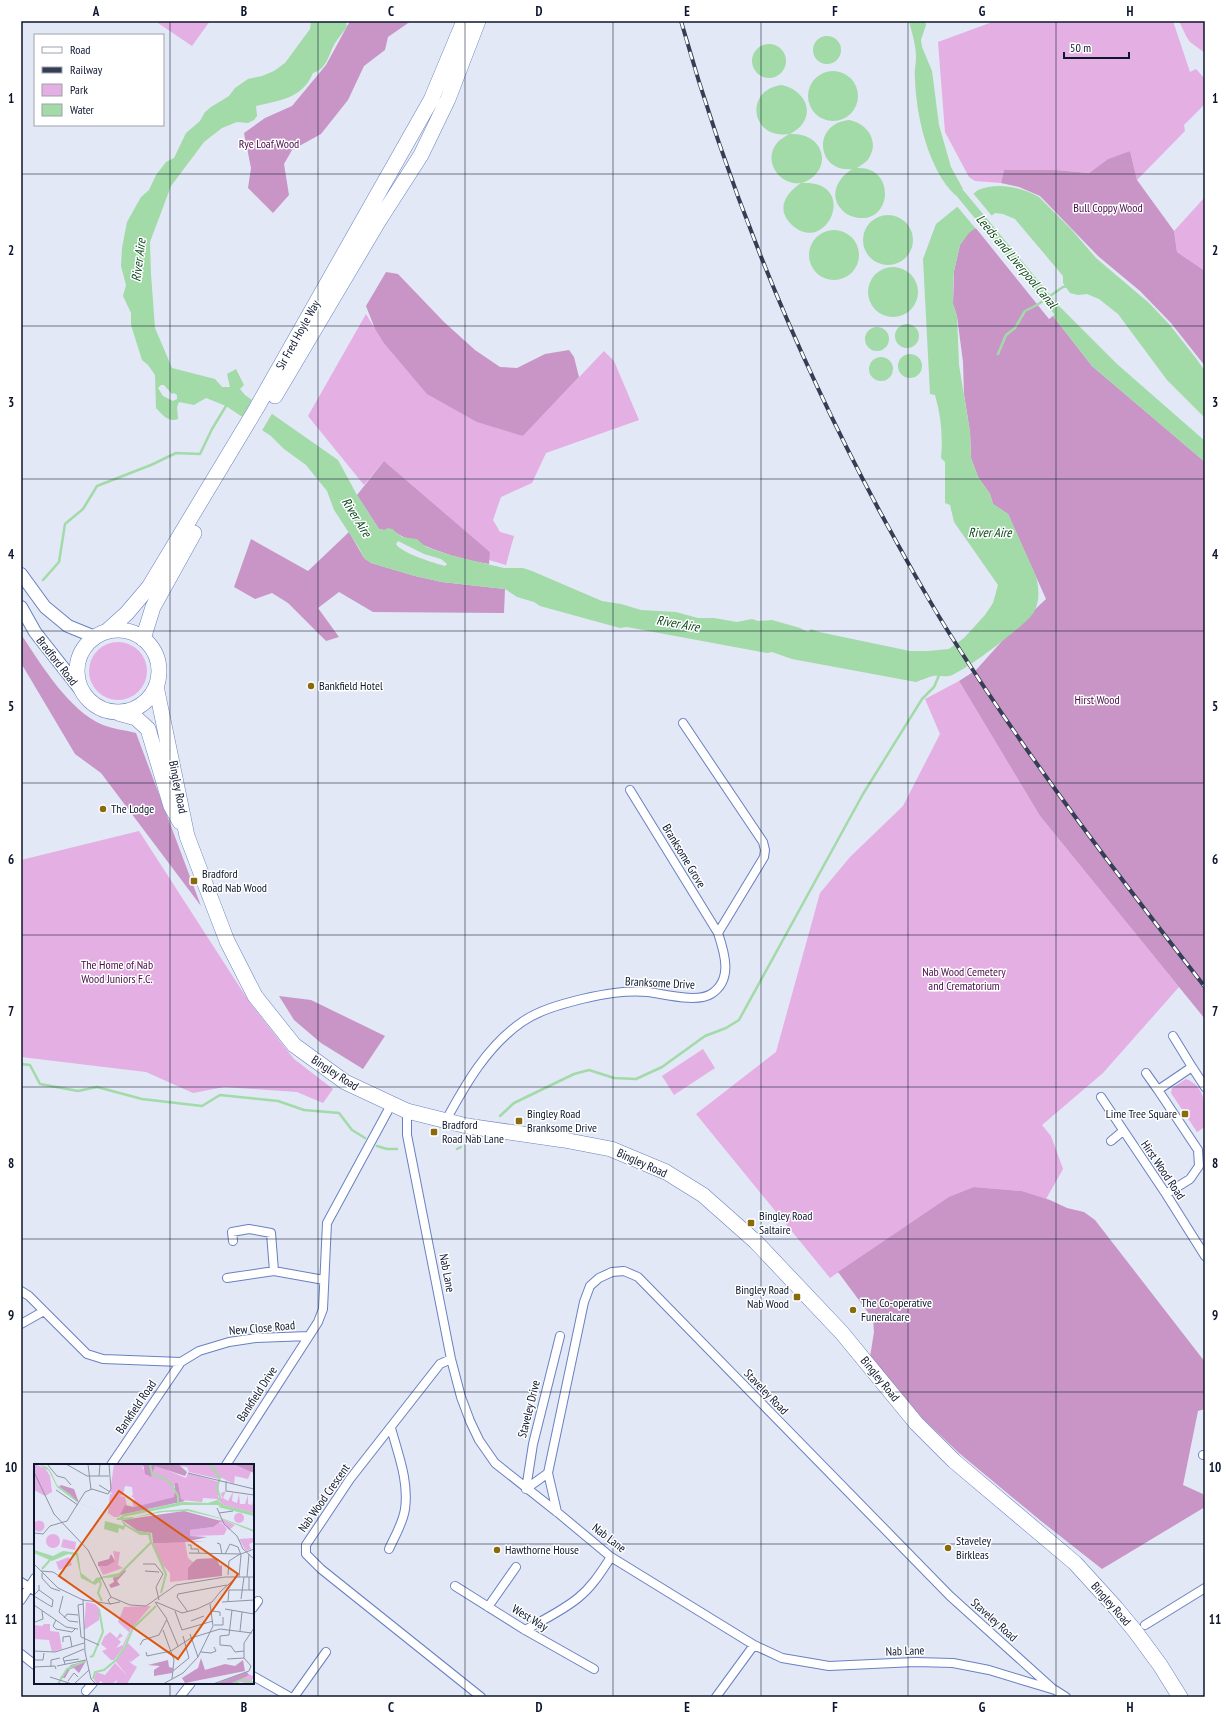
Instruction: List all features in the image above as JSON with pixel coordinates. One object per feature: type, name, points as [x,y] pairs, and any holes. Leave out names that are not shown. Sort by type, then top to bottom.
[{"type":"highway","name":"Sir Fred Hoyle Way","points":[[143,639],[153,606],[181,544],[256,409],[372,219],[431,100],[464,21]]},
{"type":"highway","name":"Sir Fred Hoyle Way","points":[[372,219],[421,155],[448,99],[478,21]]},
{"type":"highway","name":"Sir Fred Hoyle Way","points":[[101,634],[127,613],[146,591],[181,544]]},
{"type":"highway","points":[[117,712],[129,711],[141,705],[150,697],[156,686],[158,674],[157,661],[152,649],[143,639],[132,633],[119,630],[101,634],[86,645],[79,655],[78,680],[83,693],[92,703],[104,710],[117,712],[136,718],[148,728],[171,806],[187,836]]},
{"type":"highway","name":"Bingley Road","points":[[156,686],[187,836],[227,942],[255,996],[294,1045],[345,1082],[391,1105],[407,1111],[444,1122],[564,1140],[610,1149],[666,1172],[703,1196],[756,1242],[842,1333],[916,1423],[954,1461],[1075,1563],[1135,1631],[1160,1665],[1180,1697]]},
{"type":"main road","points":[[21,574],[46,607],[68,626],[101,634]]},
{"type":"main road","name":"Bradford Road","points":[[21,607],[34,632],[83,693]]},
{"type":"street","points":[[683,723],[763,842],[765,850],[764,857],[718,933]]},
{"type":"street","name":"Branksome Grove","points":[[630,790],[718,933]]},
{"type":"street","name":"Branksome Drive","points":[[444,1122],[467,1081],[491,1051],[508,1033],[523,1021],[543,1011],[605,993],[632,991],[694,998],[710,995],[718,987],[724,976],[724,953],[718,933]]},
{"type":"street","points":[[1173,1036],[1205,1087]]},
{"type":"street","points":[[1158,1090],[1192,1068]]},
{"type":"street","points":[[1146,1072],[1198,1150],[1199,1166],[1190,1179],[1166,1194]]},
{"type":"street","name":"Hirst Wood Road","points":[[1101,1097],[1166,1194],[1205,1256]]},
{"type":"street","name":"New Close Road","points":[[181,1362],[199,1350],[229,1342],[256,1338],[309,1336],[318,1322],[323,1308],[326,1223],[391,1105]]},
{"type":"street","name":"Nab Lane","points":[[407,1111],[407,1135],[451,1359],[461,1397],[479,1440],[494,1464],[558,1512],[611,1557],[754,1644],[782,1658],[829,1666],[915,1662],[953,1663],[989,1670],[1055,1690],[1066,1697]]},
{"type":"street","points":[[1111,1140],[1123,1131]]},
{"type":"street","points":[[232,1241],[232,1232],[249,1229],[271,1233],[274,1271]]},
{"type":"street","points":[[227,1278],[274,1271],[324,1280]]},
{"type":"street","name":"Staveley Road","points":[[558,1512],[548,1473],[584,1302],[590,1286],[599,1278],[612,1272],[624,1271],[638,1277],[950,1596],[1055,1690]]},
{"type":"street","points":[[21,1291],[29,1296],[87,1354],[103,1359],[181,1362]]},
{"type":"street","points":[[21,1324],[44,1311]]},
{"type":"street","name":"Bankfield Drive","points":[[227,1464],[309,1336]]},
{"type":"street","name":"Staveley Drive","points":[[526,1489],[533,1444],[560,1336]]},
{"type":"street","name":"Nab Wood Crescent","points":[[451,1359],[440,1364],[350,1479],[306,1545],[306,1554],[328,1574],[481,1697]]},
{"type":"street","name":"Bankfield Road","points":[[113,1464],[181,1362]]},
{"type":"street","points":[[389,1549],[402,1522],[405,1509],[406,1488],[391,1428]]},
{"type":"street","points":[[526,1489],[548,1473]]},
{"type":"street","points":[[525,1630],[578,1598],[595,1581],[611,1557]]},
{"type":"street","points":[[488,1607],[516,1567]]},
{"type":"street","points":[[21,1582],[32,1590],[21,1600]]},
{"type":"street","name":"West Way","points":[[455,1586],[525,1630],[594,1669]]},
{"type":"street","points":[[1145,1625],[1205,1588]]},
{"type":"street","points":[[716,1697],[754,1644]]},
{"type":"street","points":[[294,1697],[326,1652]]},
{"type":"street","points":[[21,1654],[34,1664]]},
{"type":"street","points":[[254,1677],[290,1697]]},
{"type":"street","points":[[86,1691],[92,1684]]},
{"type":"street","points":[[180,1697],[190,1684]]},
{"type":"green space","points":[[155,21],[210,21],[192,46]]},
{"type":"green space","name":"Rye Loaf Wood","points":[[350,21],[411,21],[388,37],[385,50],[364,66],[348,100],[321,134],[292,150],[284,164],[289,195],[273,213],[248,188],[251,168],[244,133],[265,118],[292,106],[326,65]]},
{"type":"green space","points":[[995,21],[1173,21],[1190,72],[1196,69],[1205,79],[1205,104],[1184,125],[1185,131],[1137,180],[1130,151],[1108,159],[1089,173],[1056,170],[1004,170],[1001,183],[975,181],[969,177],[945,132],[938,42]]},
{"type":"green space","points":[[1179,21],[1205,21],[1205,53],[1190,42]]},
{"type":"green space","name":"Bull Coppy Wood","points":[[1130,151],[1137,180],[1174,231],[1177,252],[1205,271],[1205,366],[1171,323],[1140,291],[1098,256],[1040,196],[1019,187],[1001,183],[1004,170],[1056,170],[1089,173],[1108,159]]},
{"type":"green space","points":[[1205,197],[1205,271],[1177,252],[1174,231]]},
{"type":"green space","name":"Hirst Wood","points":[[975,227],[1049,319],[1053,316],[1092,366],[1205,462],[1205,1019],[1040,816],[959,681],[976,670],[1003,640],[1046,599],[1008,514],[993,504],[990,494],[978,477],[971,458],[970,432],[964,394],[963,362],[957,316],[953,304],[954,271],[960,245],[968,233]]},
{"type":"green space","points":[[386,272],[398,274],[444,322],[475,350],[500,367],[517,368],[545,354],[569,350],[574,357],[579,377],[523,436],[477,422],[427,394],[383,342],[375,329],[366,306]]},
{"type":"green space","points":[[366,314],[383,342],[523,436],[604,351],[614,361],[639,420],[546,453],[532,483],[501,497],[493,520],[500,532],[514,536],[506,565],[489,560],[490,552],[384,461],[364,485],[308,416]]},
{"type":"green space","points":[[384,461],[490,552],[489,564],[460,558],[441,552],[403,536],[392,529],[379,529],[357,495]]},
{"type":"green space","points":[[349,532],[364,558],[371,563],[442,582],[505,589],[504,613],[373,612],[339,592],[318,608],[339,637],[326,641],[288,603],[272,593],[255,599],[234,587],[251,539],[308,571]]},
{"type":"green space","points":[[21,634],[56,685],[79,709],[90,718],[103,725],[136,733],[201,906],[101,773],[75,754],[21,663]]},
{"type":"green space","points":[[118,642],[129,644],[142,655],[145,660],[147,671],[145,682],[134,695],[129,698],[118,700],[107,698],[94,687],[91,682],[89,671],[91,660],[102,647],[107,644]]},
{"type":"green space","name":"Nab Wood Cemetery and Crematorium","points":[[959,681],[1040,816],[1179,987],[1103,1073],[1042,1125],[1051,1136],[1063,1169],[1046,1199],[1022,1191],[974,1187],[902,1229],[830,1278],[696,1114],[776,1052],[820,893],[850,857],[903,806],[940,734],[925,699]]},
{"type":"green space","name":"The Home of Nab Wood Juniors F.C.","points":[[139,831],[250,1003],[294,1059],[333,1089],[323,1103],[297,1092],[224,1087],[193,1093],[146,1072],[21,1057],[21,860]]},
{"type":"green space","points":[[279,996],[311,1000],[385,1036],[363,1069],[321,1043],[294,1020]]},
{"type":"green space","points":[[703,1049],[715,1068],[674,1095],[662,1076]]},
{"type":"green space","points":[[1186,1079],[1198,1087],[1205,1106],[1205,1127],[1197,1132],[1171,1093],[1172,1088]]},
{"type":"green space","points":[[974,1187],[1022,1191],[1050,1200],[1067,1208],[1084,1212],[1095,1220],[1205,1362],[1205,1409],[1198,1411],[1183,1485],[1203,1494],[1205,1507],[1102,1569],[959,1453],[921,1417],[870,1357],[874,1332],[873,1319],[838,1272],[949,1197]]},
{"type":"water","name":"River Aire","points":[[311,21],[346,21],[347,27],[335,43],[325,64],[318,71],[313,73],[303,88],[282,100],[256,106],[257,116],[254,120],[248,123],[237,122],[222,128],[204,142],[171,186],[150,242],[155,328],[172,368],[215,379],[222,387],[230,387],[227,374],[236,369],[244,385],[240,389],[245,395],[338,460],[357,495],[379,529],[392,529],[402,537],[417,539],[426,547],[453,556],[504,568],[523,568],[602,601],[621,604],[641,610],[676,612],[698,618],[714,618],[737,622],[752,619],[758,621],[772,620],[800,628],[808,632],[811,629],[910,651],[949,649],[964,638],[985,615],[993,603],[998,585],[954,522],[950,505],[945,503],[945,462],[941,458],[942,434],[940,418],[935,395],[930,394],[923,259],[936,224],[978,190],[993,186],[1017,188],[1039,197],[1071,229],[1096,258],[1149,303],[1169,324],[1205,371],[1205,418],[1167,380],[1118,314],[1099,299],[1087,294],[1078,295],[1070,293],[1063,283],[1063,276],[1015,219],[1003,214],[995,213],[969,233],[960,245],[954,271],[953,286],[953,304],[957,316],[959,365],[970,432],[971,458],[978,477],[990,494],[993,504],[1008,514],[1036,576],[1038,599],[1034,612],[1008,637],[956,673],[949,676],[933,676],[916,682],[792,659],[772,652],[767,653],[627,627],[620,628],[540,606],[534,602],[517,597],[505,589],[442,582],[371,563],[364,558],[334,510],[327,491],[306,465],[284,449],[271,436],[226,406],[206,398],[194,405],[179,402],[177,407],[178,419],[174,420],[168,419],[156,408],[155,375],[148,365],[142,360],[131,325],[131,313],[123,296],[126,285],[121,266],[122,248],[127,222],[141,197],[149,190],[156,175],[166,162],[174,158],[186,133],[200,121],[205,112],[229,96],[235,88],[248,79],[262,76],[274,71],[285,63],[310,29]],"holes":[[[161,385],[164,385],[172,394],[174,393],[177,395],[177,399],[173,401],[163,396],[158,388]],[[398,541],[424,554],[441,559],[447,564],[445,566],[404,551],[396,544]]]},
{"type":"water","points":[[909,21],[925,21],[926,25],[921,40],[922,47],[932,71],[939,125],[951,167],[963,189],[955,195],[938,171],[925,141],[918,109],[915,76],[916,57],[914,39]]},
{"type":"water","points":[[827,36],[837,40],[841,50],[837,60],[827,64],[817,60],[813,50],[817,40]]},
{"type":"water","points":[[769,44],[781,49],[786,61],[781,73],[769,78],[757,73],[752,61],[757,49]]},
{"type":"water","points":[[833,71],[843,73],[851,78],[856,86],[858,96],[856,106],[851,114],[843,119],[833,121],[823,119],[815,114],[810,106],[808,96],[810,86],[815,78],[823,73]]},
{"type":"water","points":[[782,85],[789,87],[799,94],[806,105],[807,110],[803,123],[799,128],[790,134],[802,135],[812,139],[822,154],[822,162],[819,170],[812,178],[802,183],[820,185],[830,193],[834,203],[832,215],[826,225],[816,232],[805,232],[792,225],[784,213],[783,207],[787,196],[801,183],[786,181],[780,176],[772,164],[771,157],[777,143],[789,134],[776,134],[766,129],[760,122],[757,113],[757,104],[762,95],[770,88]]},
{"type":"water","points":[[849,120],[861,125],[870,133],[873,145],[869,158],[865,163],[857,168],[869,170],[878,175],[883,184],[885,193],[883,203],[878,211],[870,217],[859,218],[842,210],[836,199],[836,187],[843,177],[852,169],[840,168],[831,164],[823,148],[824,138],[829,130],[837,123]]},
{"type":"water","points":[[888,215],[898,217],[906,222],[911,230],[913,240],[911,250],[906,258],[898,263],[888,265],[878,263],[870,258],[865,250],[863,240],[865,230],[870,222],[878,217]]},
{"type":"water","points":[[834,230],[844,232],[852,237],[857,245],[859,255],[857,265],[852,273],[844,278],[834,280],[824,278],[816,273],[811,265],[809,255],[811,245],[816,237],[824,232]]},
{"type":"water","points":[[893,267],[903,269],[911,274],[916,282],[918,292],[916,302],[911,310],[903,315],[893,317],[883,315],[875,310],[870,302],[868,292],[870,282],[875,274],[883,269]]},
{"type":"water","points":[[1061,308],[1117,364],[1205,441],[1205,462],[1092,366],[1053,316]]},
{"type":"water","points":[[907,324],[916,327],[919,336],[916,345],[907,348],[898,345],[895,336],[898,327]]},
{"type":"water","points":[[877,327],[886,330],[889,339],[886,348],[877,351],[868,348],[865,339],[868,330]]},
{"type":"water","points":[[910,354],[919,357],[922,366],[919,375],[910,378],[901,375],[898,366],[901,357]]},
{"type":"water","points":[[881,357],[890,360],[893,369],[890,378],[881,381],[872,378],[869,369],[872,360]]},
{"type":"pier","points":[[972,192],[992,216],[976,229],[956,205]]},
{"type":"pier","points":[[253,398],[273,412],[261,432],[241,419]]},
{"type":"waterway","name":"Leeds and Liverpool Canal","points":[[953,183],[1065,320]]},
{"type":"waterway","points":[[998,354],[1006,335],[1015,328],[1025,311],[1037,305],[1063,287],[1068,286]]},
{"type":"waterway","points":[[43,580],[59,562],[65,524],[83,509],[97,486],[151,465],[176,453],[200,454],[212,429],[226,406]]},
{"type":"waterway","points":[[500,1116],[514,1103],[574,1074],[589,1070],[614,1078],[636,1079],[662,1067],[705,1036],[726,1028],[739,1020],[863,794],[922,699],[934,687],[940,673]]},
{"type":"waterway","points":[[21,1064],[30,1065],[40,1084],[78,1091],[97,1087],[142,1099],[202,1106],[220,1095],[278,1101],[304,1110],[339,1113],[352,1130],[365,1138]]},
{"type":"waterway","points":[[377,1146],[387,1149],[397,1149]]},
{"type":"waterway","points":[[457,1149],[461,1147]]},
{"type":"railway","points":[[681,21],[721,147],[743,210],[767,271],[820,392],[879,510],[941,621],[980,681],[1042,771],[1106,858],[1205,987]]},
{"type":"place","name":"Bankfield Hotel","points":[[311,686]]},
{"type":"place","name":"The Lodge","points":[[103,809]]},
{"type":"place","name":"Bradford Road Nab Wood","points":[[194,881]]},
{"type":"place","name":"Lime Tree Square","points":[[1185,1114]]},
{"type":"place","name":"Bingley Road Branksome Drive","points":[[519,1121]]},
{"type":"place","name":"Bradford Road Nab Lane","points":[[434,1132]]},
{"type":"place","name":"Bingley Road Saltaire","points":[[751,1223]]},
{"type":"place","name":"Bingley Road Nab Wood","points":[[797,1297]]},
{"type":"place","name":"The Co-operative Funeralcare","points":[[853,1310]]},
{"type":"place","name":"Staveley Birkleas","points":[[948,1548]]},
{"type":"place","name":"Hawthorne House","points":[[497,1550]]}]
